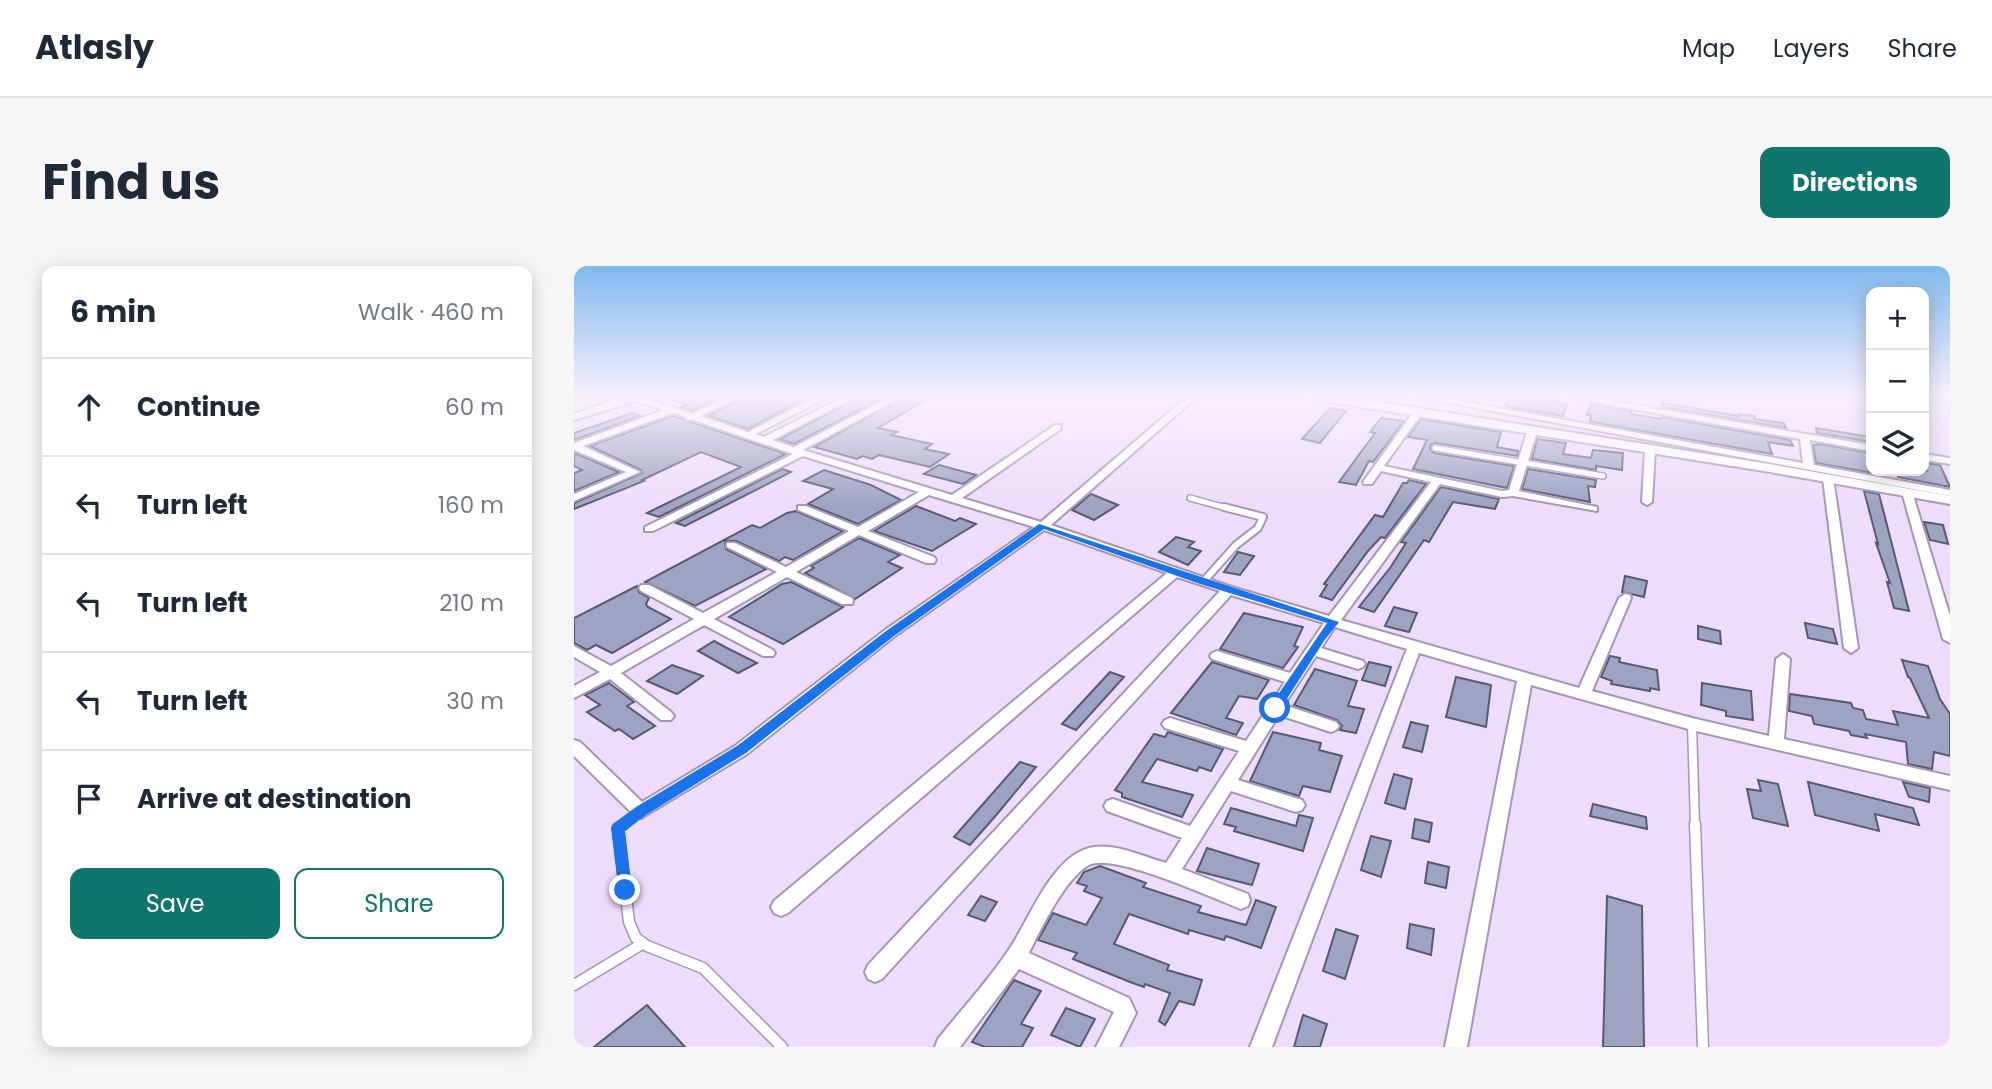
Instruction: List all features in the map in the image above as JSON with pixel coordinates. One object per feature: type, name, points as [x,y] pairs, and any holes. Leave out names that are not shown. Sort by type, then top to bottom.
[{"type":"street","points":[[574,446],[611,432]]},
{"type":"street","points":[[735,432],[1042,526],[1203,582],[1415,646],[1692,724],[1950,783]]},
{"type":"street","points":[[746,436],[753,432]]},
{"type":"street","points":[[764,441],[781,432]]},
{"type":"street","points":[[649,529],[833,432]]},
{"type":"street","points":[[954,499],[1050,432]]},
{"type":"street","points":[[574,746],[641,811],[741,750],[890,633],[1042,526],[1151,432]]},
{"type":"street","points":[[1368,482],[1404,432]]},
{"type":"street","points":[[1513,493],[1532,432]]},
{"type":"street","points":[[1535,432],[1650,449],[1950,500]]},
{"type":"street","points":[[1619,432],[1950,493]]},
{"type":"street","points":[[1783,432],[1866,447]]},
{"type":"street","points":[[1804,436],[1809,467]]},
{"type":"street","points":[[574,446],[636,471],[574,498]]},
{"type":"street","points":[[1647,502],[1650,449]]},
{"type":"street","points":[[1929,458],[1950,461]]},
{"type":"street","points":[[1379,468],[1502,494],[1513,493],[1593,509]]},
{"type":"street","points":[[1828,478],[1851,648]]},
{"type":"street","points":[[1170,872],[1312,650],[1437,481]]},
{"type":"street","points":[[574,693],[927,492]]},
{"type":"street","points":[[1907,492],[1950,639]]},
{"type":"street","points":[[802,508],[930,560]]},
{"type":"street","points":[[731,545],[847,601]]},
{"type":"street","points":[[781,907],[1175,572]]},
{"type":"street","points":[[645,588],[768,653]]},
{"type":"street","points":[[875,971],[1228,590]]},
{"type":"street","points":[[1584,694],[1625,598]]},
{"type":"street","points":[[1261,1047],[1415,646]]},
{"type":"street","points":[[1312,650],[1358,664]]},
{"type":"street","points":[[574,651],[611,672],[666,716]]},
{"type":"street","points":[[1217,656],[1293,679]]},
{"type":"street","points":[[1776,744],[1783,659]]},
{"type":"street","points":[[1456,1047],[1525,677]]},
{"type":"street","points":[[1275,708],[1331,726]]},
{"type":"street","points":[[1170,723],[1249,748]]},
{"type":"street","points":[[1227,783],[1296,805]]},
{"type":"street","points":[[1113,806],[1194,835]]},
{"type":"street","points":[[946,1047],[1016,957],[1044,905],[1078,860],[1107,853],[1170,872],[1241,900]]},
{"type":"street","points":[[1016,957],[1122,1004],[1125,1013],[1107,1047]]},
{"type":"lane","points":[[1435,448],[1603,477]]},
{"type":"lane","points":[[1190,498],[1263,517],[1258,528],[1236,545],[1203,582]]},
{"type":"lane","points":[[1692,724],[1703,1047]]},
{"type":"lane","points":[[641,811],[618,828],[629,922],[635,937],[642,944],[688,959],[703,968],[782,1047]]},
{"type":"lane","points":[[574,985],[642,944]]},
{"type":"building","points":[[576,432],[595,432],[574,440]]},
{"type":"building","points":[[627,432],[722,432],[786,454],[659,517],[647,513],[741,467],[701,452],[642,480],[644,481],[574,509],[574,503],[642,473],[641,470],[590,446]]},
{"type":"building","points":[[792,432],[816,432],[794,444],[780,439]]},
{"type":"building","points":[[840,432],[896,432],[891,435],[932,444],[925,449],[949,454],[930,467],[879,455],[872,459],[863,456],[857,459],[814,447]]},
{"type":"building","points":[[1308,432],[1329,432],[1320,443],[1302,439]]},
{"type":"building","points":[[1372,432],[1395,432],[1373,462],[1369,461],[1356,485],[1339,482],[1375,433]]},
{"type":"building","points":[[1411,432],[1501,432],[1497,447],[1519,451],[1517,456],[1431,444],[1430,449],[1434,453],[1514,466],[1507,488],[1413,469],[1427,440],[1408,437]]},
{"type":"building","points":[[1650,432],[1748,432],[1790,440],[1793,446],[1768,442],[1772,454]]},
{"type":"building","points":[[1817,432],[1866,436],[1866,441],[1817,433]]},
{"type":"building","points":[[1537,439],[1566,443],[1563,454],[1591,458],[1593,450],[1623,453],[1622,470],[1596,466],[1596,470],[1532,459]]},
{"type":"building","points":[[1813,445],[1866,452],[1866,472],[1816,463]]},
{"type":"building","points":[[574,453],[619,472],[574,491],[574,473],[582,470],[574,466]]},
{"type":"building","points":[[1929,464],[1940,465],[1950,487],[1898,477],[1929,476]]},
{"type":"building","points":[[939,465],[976,475],[963,484],[924,474]]},
{"type":"building","points":[[782,469],[791,472],[685,526],[676,523]]},
{"type":"building","points":[[1528,469],[1596,480],[1595,487],[1588,486],[1590,502],[1522,489]]},
{"type":"building","points":[[824,470],[871,485],[901,500],[858,524],[808,504],[833,489],[803,481]]},
{"type":"building","points":[[1409,480],[1426,484],[1385,538],[1381,537],[1368,551],[1332,600],[1320,596],[1327,585],[1324,584],[1375,515],[1383,517],[1403,483]]},
{"type":"building","points":[[1441,487],[1499,499],[1495,509],[1453,502],[1429,542],[1424,540],[1374,612],[1359,607],[1390,568],[1406,543],[1401,542]]},
{"type":"building","points":[[1864,491],[1879,494],[1909,611],[1894,608],[1887,582],[1890,583],[1876,543],[1878,544]]},
{"type":"building","points":[[1091,494],[1118,505],[1094,520],[1072,510]]},
{"type":"building","points":[[916,506],[955,521],[960,518],[976,524],[932,551],[874,531]]},
{"type":"building","points":[[796,511],[843,531],[793,560],[785,557],[779,561],[736,541],[725,541],[726,549],[766,569],[695,606],[645,582],[752,525],[760,528]]},
{"type":"building","points":[[1924,522],[1943,525],[1948,544],[1930,540]]},
{"type":"building","points":[[1176,537],[1194,542],[1188,547],[1201,551],[1188,565],[1159,552]]},
{"type":"building","points":[[859,538],[900,555],[888,562],[902,568],[855,599],[805,573],[814,568],[811,566]]},
{"type":"building","points":[[1238,552],[1254,556],[1240,575],[1224,572]]},
{"type":"building","points":[[1625,576],[1647,581],[1644,597],[1622,592]]},
{"type":"building","points":[[791,582],[843,607],[783,644],[729,617],[782,584]]},
{"type":"building","points":[[637,586],[639,592],[649,598],[646,604],[648,607],[671,619],[612,653],[596,645],[587,650],[574,643],[574,618]]},
{"type":"building","points":[[1394,607],[1417,613],[1409,632],[1385,626]]},
{"type":"building","points":[[1244,613],[1303,627],[1294,646],[1298,647],[1283,668],[1220,649]]},
{"type":"building","points":[[1805,623],[1833,629],[1837,644],[1808,638]]},
{"type":"building","points":[[1698,626],[1720,631],[1721,644],[1698,639]]},
{"type":"building","points":[[714,641],[757,663],[738,673],[698,651]]},
{"type":"building","points":[[1610,656],[1620,658],[1619,662],[1657,670],[1659,690],[1650,688],[1650,691],[1611,684],[1612,681],[1601,677]]},
{"type":"building","points":[[1902,660],[1928,666],[1940,699],[1950,714],[1950,756],[1934,752],[1932,769],[1908,764],[1906,742],[1865,734],[1867,738],[1851,735],[1849,731],[1814,724],[1812,716],[1789,711],[1790,694],[1851,703],[1853,708],[1863,710],[1866,719],[1898,725],[1893,711],[1929,718]]},
{"type":"building","points":[[1212,662],[1269,680],[1257,699],[1239,696],[1226,718],[1243,723],[1236,735],[1171,713]]},
{"type":"building","points":[[1369,662],[1391,667],[1385,686],[1362,680]]},
{"type":"building","points":[[672,665],[703,676],[677,694],[647,681]]},
{"type":"building","points":[[1315,669],[1357,681],[1348,706],[1364,709],[1356,733],[1340,730],[1342,726],[1337,720],[1294,705]]},
{"type":"building","points":[[1110,672],[1124,677],[1076,730],[1062,724]]},
{"type":"building","points":[[1456,677],[1491,685],[1486,727],[1446,717]]},
{"type":"building","points":[[609,683],[634,702],[627,706],[655,726],[633,739],[619,729],[615,731],[587,712],[600,705],[585,695]]},
{"type":"building","points":[[1702,683],[1751,691],[1753,720],[1726,716],[1726,711],[1701,705]]},
{"type":"building","points":[[1411,722],[1428,726],[1422,752],[1403,747]]},
{"type":"building","points":[[1168,732],[1223,749],[1211,771],[1199,767],[1197,771],[1157,759],[1142,782],[1193,795],[1182,817],[1122,797],[1122,793],[1115,790],[1154,734],[1165,737]]},
{"type":"building","points":[[1273,732],[1321,743],[1319,750],[1342,756],[1330,792],[1303,786],[1299,796],[1250,781]]},
{"type":"building","points":[[1020,762],[1036,767],[970,845],[954,837]]},
{"type":"building","points":[[1394,774],[1412,779],[1405,809],[1385,803]]},
{"type":"building","points":[[1758,780],[1778,784],[1788,826],[1753,818],[1747,789],[1761,791]]},
{"type":"building","points":[[1808,782],[1913,808],[1919,825],[1875,814],[1879,831],[1815,815]]},
{"type":"building","points":[[1903,782],[1930,788],[1929,802],[1909,797]]},
{"type":"building","points":[[1593,804],[1646,817],[1647,829],[1590,816]]},
{"type":"building","points":[[1231,808],[1296,826],[1299,815],[1313,818],[1303,851],[1234,831],[1236,827],[1224,824]]},
{"type":"building","points":[[1415,819],[1432,823],[1429,842],[1412,838]]},
{"type":"building","points":[[1371,836],[1391,841],[1381,877],[1361,870]]},
{"type":"building","points":[[1207,848],[1259,864],[1252,885],[1197,871]]},
{"type":"building","points":[[1428,862],[1449,867],[1446,888],[1425,883]]},
{"type":"building","points":[[1100,866],[1146,883],[1143,887],[1201,906],[1198,912],[1246,925],[1256,900],[1276,907],[1261,948],[1226,936],[1224,940],[1189,930],[1188,934],[1129,914],[1114,944],[1169,965],[1167,970],[1202,980],[1194,1005],[1179,1001],[1165,1025],[1159,1021],[1170,993],[1130,982],[1073,959],[1077,953],[1038,940],[1053,913],[1086,925],[1102,898],[1084,891],[1087,886],[1077,883],[1084,872]]},
{"type":"building","points":[[981,896],[997,902],[985,921],[968,915]]},
{"type":"building","points":[[1607,896],[1642,906],[1644,1047],[1603,1047]]},
{"type":"building","points":[[1410,924],[1434,929],[1431,955],[1407,948]]},
{"type":"building","points":[[1336,929],[1358,936],[1345,979],[1323,971]]},
{"type":"building","points":[[1014,980],[1041,991],[1021,1024],[1033,1028],[1022,1047],[985,1047],[972,1042]]},
{"type":"building","points":[[647,1005],[685,1047],[594,1047]]},
{"type":"building","points":[[1066,1008],[1095,1019],[1080,1047],[1051,1035]]},
{"type":"building","points":[[1303,1015],[1327,1024],[1320,1047],[1294,1047]]},
{"type":"route","points":[[625,890],[618,828],[741,750],[890,633],[1042,526],[1203,582],[1334,622],[1320,638],[1275,708]]}]
